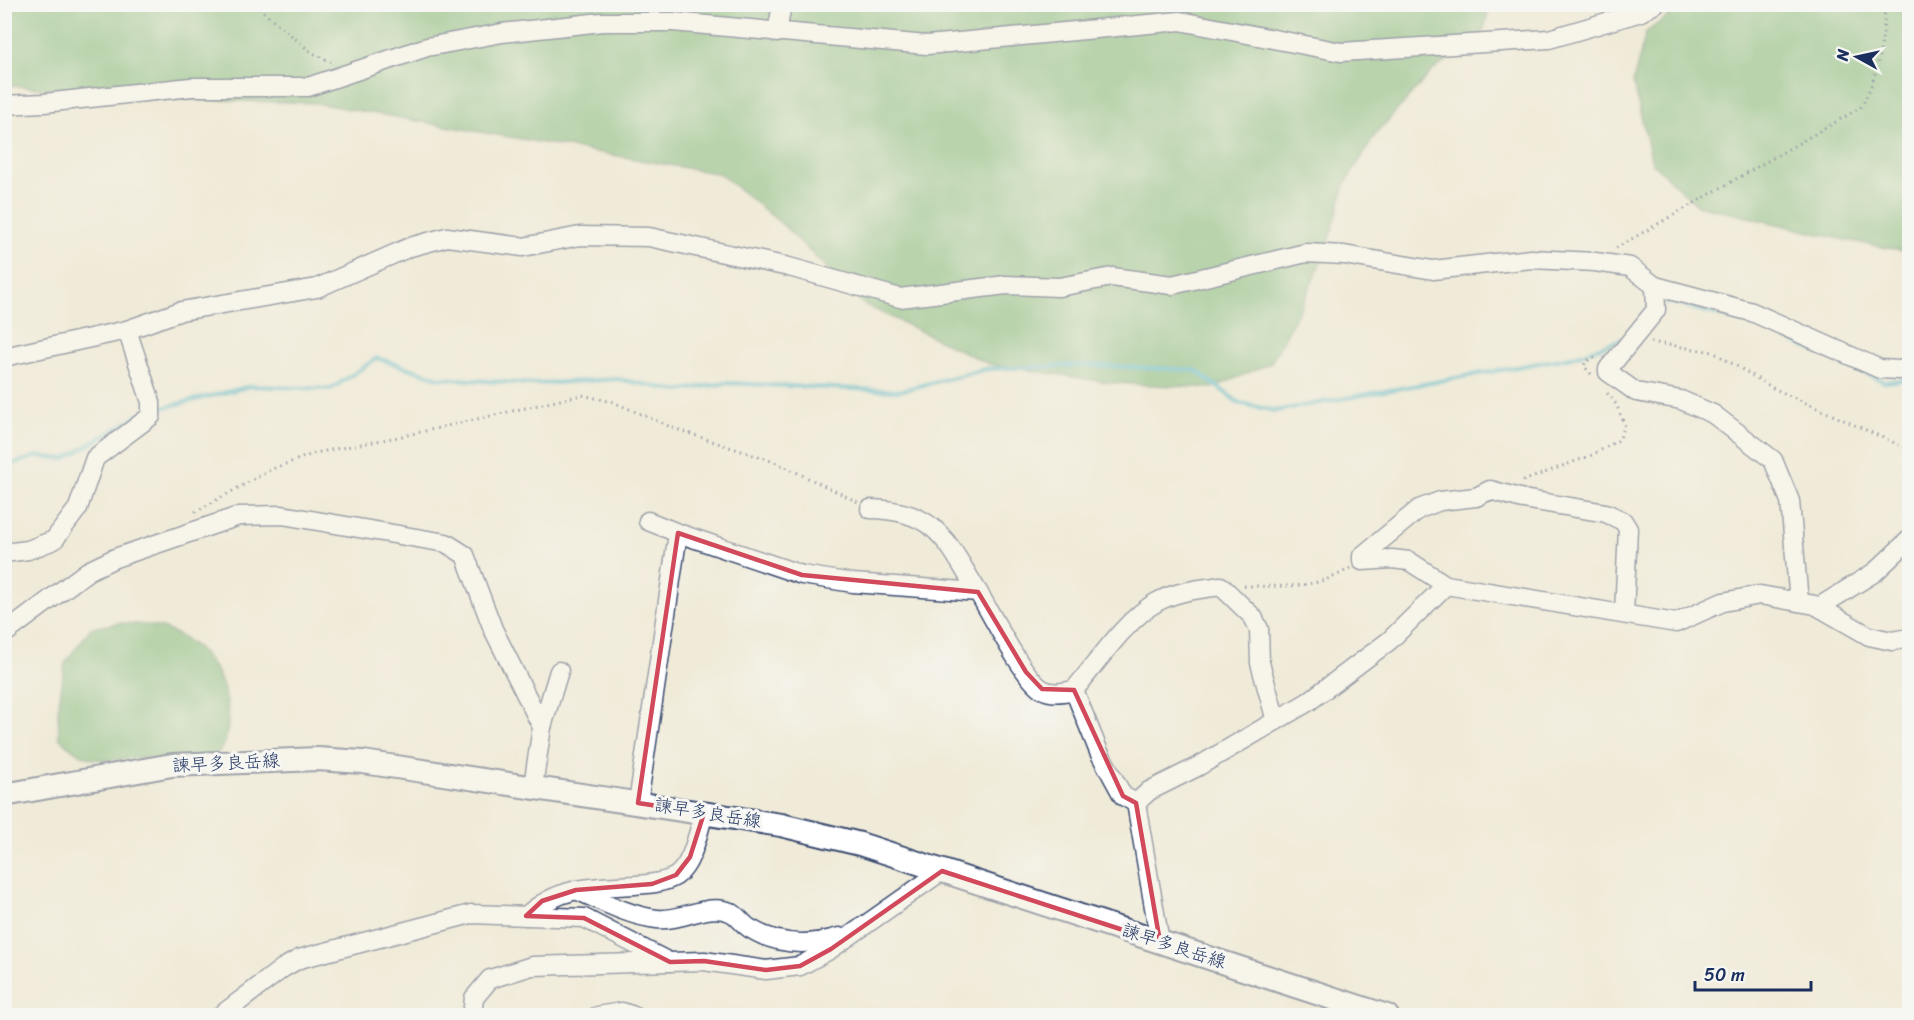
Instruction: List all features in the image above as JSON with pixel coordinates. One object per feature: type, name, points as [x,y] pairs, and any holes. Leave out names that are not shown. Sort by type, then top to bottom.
[{"type":"main road","name":"諫早多良岳線","points":[[4,795],[172,765],[317,759],[363,762],[704,813],[793,828],[860,844],[1388,1016]]},
{"type":"street","points":[[777,33],[782,4]]},
{"type":"street","points":[[4,105],[44,104],[191,87],[308,87],[427,47],[502,33],[602,22],[673,22],[927,45],[1180,21],[1341,52],[1549,39],[1641,12],[1655,4]]},
{"type":"street","points":[[4,357],[127,330],[180,311],[317,288],[410,247],[447,237],[523,247],[580,236],[649,237],[789,267],[900,298],[1006,285],[1059,287],[1112,277],[1172,285],[1306,253],[1344,255],[1433,270],[1531,259],[1594,262],[1630,267],[1656,296],[1752,312],[1880,369],[1900,370],[1910,367]]},
{"type":"street","points":[[1656,296],[1627,347],[1608,369],[1608,372],[1636,392],[1681,400],[1713,414],[1773,460],[1790,501],[1799,602]]},
{"type":"street","points":[[4,553],[28,550],[54,540],[78,508],[95,459],[151,409],[127,330]]},
{"type":"street","points":[[1624,614],[1628,529],[1623,521],[1606,513],[1523,499],[1490,490],[1476,497],[1440,501],[1419,509],[1362,556],[1362,561],[1392,559],[1409,561],[1446,585],[1676,623],[1723,602],[1760,595],[1819,607],[1869,636],[1892,641],[1910,638]]},
{"type":"street","points":[[870,509],[908,513],[929,523],[946,541],[1026,672],[1042,689],[1054,693],[1074,690],[1116,641],[1157,602],[1189,590],[1221,586],[1253,617],[1259,629],[1260,663],[1276,721]]},
{"type":"street","points":[[4,634],[88,571],[116,558],[239,516],[282,515],[446,543],[465,555],[493,628],[542,727]]},
{"type":"street","points":[[648,521],[802,575],[853,583],[978,592]]},
{"type":"street","points":[[638,803],[678,533]]},
{"type":"street","points":[[1819,607],[1875,572],[1910,539]]},
{"type":"street","points":[[1136,803],[1149,791],[1199,766],[1308,702],[1389,641],[1446,585]]},
{"type":"street","points":[[533,786],[542,727],[559,671]]},
{"type":"street","points":[[1074,690],[1099,752],[1123,796],[1136,803]]},
{"type":"street","points":[[1136,803],[1160,942]]},
{"type":"street","points":[[526,916],[542,901],[576,890],[652,884],[676,876],[690,857],[704,813]]},
{"type":"street","points":[[472,1016],[474,998],[490,979],[532,966],[704,961],[766,970],[800,966],[857,932],[942,871]]},
{"type":"street","points":[[576,890],[630,912],[658,920],[717,910],[730,912],[750,929],[771,938],[806,945],[857,932]]},
{"type":"street","points":[[220,1016],[283,968],[300,959],[471,914],[584,918],[670,962]]},
{"type":"street","points":[[597,1016],[622,1012],[634,1016]]},
{"type":"path","points":[[254,4],[311,52],[354,73]]},
{"type":"path","points":[[1633,236],[1860,108],[1868,96],[1876,68],[1885,4]]},
{"type":"path","points":[[1597,381],[1584,366],[1586,361],[1627,347],[1659,341],[1713,352],[1773,388],[1910,450]]},
{"type":"path","points":[[1539,476],[1592,455],[1619,440],[1625,426],[1616,404],[1603,388]]},
{"type":"path","points":[[194,513],[272,469],[315,453],[403,436],[582,395],[613,402],[673,428],[777,463],[870,509]]},
{"type":"path","points":[[1221,586],[1306,586],[1339,575],[1362,561]]},
{"type":"highlighted area","points":[[678,533],[802,575],[978,592],[1026,672],[1042,689],[1074,690],[1123,796],[1136,803],[1160,942],[942,871],[831,949],[800,966],[766,970],[704,961],[670,962],[584,918],[526,916],[542,901],[576,890],[652,884],[676,875],[690,857],[704,813],[638,803]]},
{"type":"green space","points":[[1490,4],[1482,39],[1434,69],[1376,134],[1345,184],[1329,243],[1303,303],[1271,363],[1213,388],[1112,383],[989,364],[863,304],[783,225],[720,174],[315,103],[143,98],[5,85],[4,5]]},
{"type":"green space","points":[[1686,4],[1909,5],[1909,252],[1845,240],[1697,205],[1652,162],[1633,82],[1646,32]]},
{"type":"green space","points":[[119,623],[149,625],[165,629],[193,644],[213,666],[225,693],[228,724],[224,744],[210,759],[195,763],[155,758],[100,760],[81,755],[59,738],[58,710],[65,663],[91,628]]},
{"type":"waterway","points":[[1661,303],[1674,303],[1756,325],[1885,382],[1910,379]]},
{"type":"waterway","points":[[154,410],[251,386],[331,389],[377,358],[439,378],[533,384],[618,379],[677,391],[726,383],[899,391],[986,369],[1086,365],[1195,370],[1239,403],[1275,411],[1572,357],[1622,339]]},
{"type":"waterway","points":[[4,467],[37,456],[65,459],[143,413]]}]
